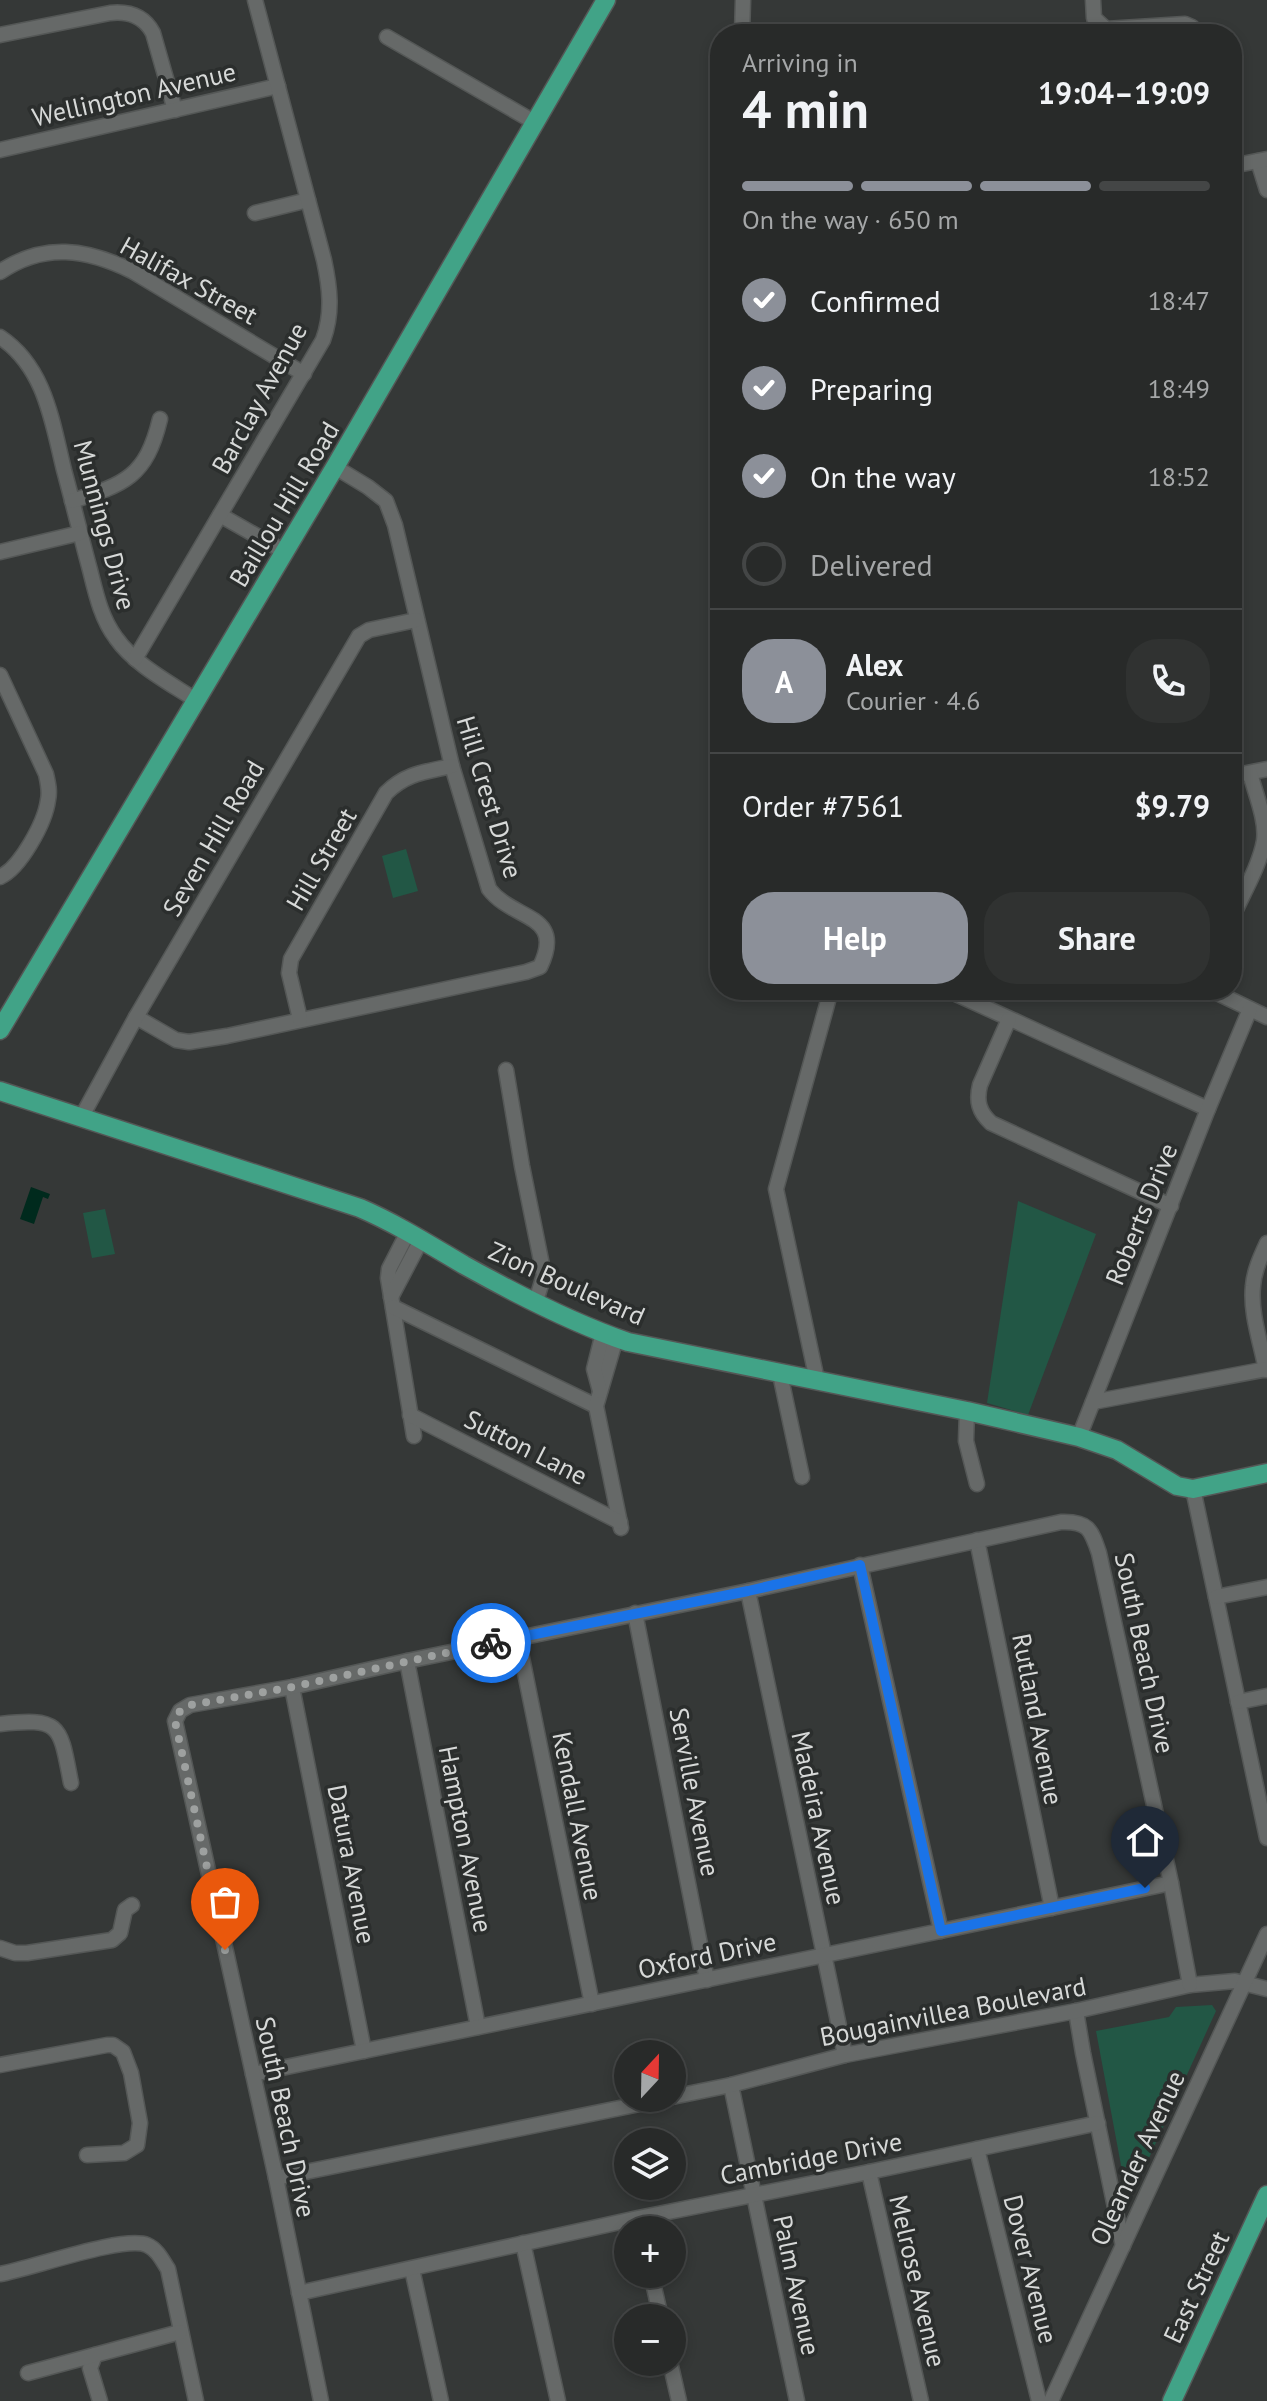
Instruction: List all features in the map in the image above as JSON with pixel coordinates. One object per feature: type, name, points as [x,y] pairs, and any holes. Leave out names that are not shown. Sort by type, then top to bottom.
[{"type":"main road","name":"Baillou Hill Road","points":[[0,1030],[285,552],[606,0]]},
{"type":"main road","name":"Zion Boulevard","points":[[0,1091],[364,1209],[488,1278],[610,1336],[639,1345],[967,1411],[1079,1437],[1117,1450],[1168,1481],[1193,1489]]},
{"type":"main road","points":[[1193,1489],[1267,1473]]},
{"type":"main road","name":"East Street","points":[[1172,2401],[1267,2195]]},
{"type":"street","name":"Barclay Avenue","points":[[135,659],[323,340],[330,309],[327,274],[255,0]]},
{"type":"street","points":[[742,24],[743,0]]},
{"type":"street","points":[[1093,0],[1094,18],[1098,24]]},
{"type":"street","points":[[0,35],[110,13],[136,15],[148,24],[153,33],[175,110]]},
{"type":"street","points":[[387,37],[536,123]]},
{"type":"street","name":"Wellington Avenue","points":[[0,150],[278,86]]},
{"type":"street","points":[[1242,164],[1263,160],[1267,190]]},
{"type":"street","points":[[255,213],[308,200]]},
{"type":"street","name":"Halifax Street","points":[[0,272],[19,261],[43,254],[92,254],[132,271],[304,374]]},
{"type":"street","name":"Munnings Drive","points":[[0,337],[18,351],[41,386],[100,609],[118,641],[135,659],[197,701]]},
{"type":"street","points":[[72,501],[111,488],[138,470],[152,447],[160,419]]},
{"type":"street","name":"Hill Crest Drive","points":[[136,1017],[176,1040],[189,1042],[526,972],[540,967],[547,953],[548,937],[533,918],[498,901],[489,889],[452,766],[395,525],[386,501],[335,467]]},
{"type":"street","points":[[220,515],[285,552]]},
{"type":"street","points":[[0,552],[80,533]]},
{"type":"street","name":"Seven Hill Road","points":[[81,1118],[136,1017],[359,636],[396,622],[416,620]]},
{"type":"street","points":[[0,675],[43,767],[49,791],[45,813],[22,857],[14,868],[0,877]]},
{"type":"street","name":"Hill Street","points":[[300,1019],[289,973],[291,959],[386,793],[409,775],[452,766]]},
{"type":"street","points":[[1242,774],[1267,769]]},
{"type":"street","points":[[1242,896],[1264,839],[1250,773]]},
{"type":"street","points":[[817,1380],[776,1189],[828,1000]]},
{"type":"street","points":[[968,1000],[1208,1109]]},
{"type":"street","points":[[1232,1000],[1267,1017]]},
{"type":"street","name":"Roberts Drive","points":[[1079,1437],[1250,1009]]},
{"type":"street","points":[[1009,1019],[980,1085],[979,1106],[984,1116],[991,1123],[1171,1206]]},
{"type":"street","points":[[506,1070],[544,1275],[536,1301]]},
{"type":"street","points":[[414,1436],[392,1302],[415,1236]]},
{"type":"street","points":[[1093,1402],[1267,1370],[1252,1287],[1267,1243]]},
{"type":"street","points":[[392,1302],[596,1406],[610,1336]]},
{"type":"street","points":[[780,1374],[802,1477]]},
{"type":"street","name":"Sutton Lane","points":[[410,1415],[621,1526],[596,1406]]},
{"type":"street","points":[[967,1411],[966,1441],[977,1484]]},
{"type":"street","points":[[1193,1489],[1267,1838]]},
{"type":"street","name":"South Beach Drive","points":[[321,2401],[276,2178],[175,1721],[180,1711],[190,1705],[292,1687],[1076,1521],[1093,1534],[1099,1553],[1171,1883],[1190,1985]]},
{"type":"street","name":"Rutland Avenue","points":[[977,1540],[1052,1908]]},
{"type":"street","points":[[860,1565],[941,1931]]},
{"type":"street","points":[[1216,1597],[1267,1587]]},
{"type":"street","name":"Madeira Avenue","points":[[748,1591],[845,2055]]},
{"type":"street","name":"Serville Avenue","points":[[635,1613],[707,1980]]},
{"type":"street","name":"Kendall Avenue","points":[[518,1638],[592,2004]]},
{"type":"street","name":"Hampton Avenue","points":[[407,1661],[478,2027]]},
{"type":"street","name":"Datura Avenue","points":[[292,1687],[364,2051]]},
{"type":"street","points":[[1238,1702],[1267,1696]]},
{"type":"street","points":[[0,1724],[32,1721],[51,1726],[59,1734],[64,1747],[71,1783]]},
{"type":"street","name":"Oxford Drive","points":[[253,2074],[1171,1883]]},
{"type":"street","points":[[0,1948],[27,1953],[112,1940],[120,1933],[125,1910],[132,1905]]},
{"type":"street","name":"Oleander Avenue","points":[[1051,2401],[1267,1934]]},
{"type":"street","name":"Bougainvillea Boulevard","points":[[686,2095],[845,2055],[1076,2011],[1190,1985],[1217,1981],[1245,1983],[1266,1990]]},
{"type":"street","points":[[1076,2011],[1123,2246]]},
{"type":"street","points":[[0,2065],[107,2045],[113,2045],[123,2052],[131,2073],[140,2123],[137,2145],[124,2153],[87,2155]]},
{"type":"street","name":"Palm Avenue","points":[[731,2085],[797,2401]]},
{"type":"street","name":"Bougainvillea Boulevard","points":[[276,2178],[614,2109]]},
{"type":"street","name":"Cambridge Drive","points":[[669,2216],[752,2194],[1098,2123]]},
{"type":"street","name":"Dover Avenue","points":[[977,2149],[1039,2401]]},
{"type":"street","name":"Melrose Avenue","points":[[869,2172],[921,2401]]},
{"type":"street","name":"Cambridge Drive","points":[[299,2293],[523,2243],[614,2228]]},
{"type":"street","points":[[523,2243],[558,2401]]},
{"type":"street","points":[[0,2274],[100,2248],[146,2244],[158,2253],[168,2269],[196,2401]]},
{"type":"street","points":[[412,2269],[441,2401]]},
{"type":"street","points":[[28,2373],[180,2332]]},
{"type":"street","points":[[95,2355],[90,2368],[100,2401]]},
{"type":"street","points":[[673,2376],[679,2401]]},
{"type":"shaded area","points":[[406,849],[418,891],[393,898],[382,856]]},
{"type":"shaded area","points":[[31,1187],[50,1194],[48,1199],[43,1197],[34,1224],[20,1219]]},
{"type":"shaded area","points":[[1018,1201],[1096,1234],[1028,1415],[987,1403]]},
{"type":"shaded area","points":[[105,1209],[115,1254],[92,1258],[83,1213]]},
{"type":"shaded area","points":[[1212,2005],[1216,2011],[1133,2193],[1128,2196],[1096,2031],[1169,2017],[1176,2007]]},
{"type":"way so far","points":[[225,1950],[175,1721],[180,1711],[190,1705],[292,1687],[491,1643]]},
{"type":"route","points":[[491,1643],[860,1565],[941,1931],[1145,1888]]}]
